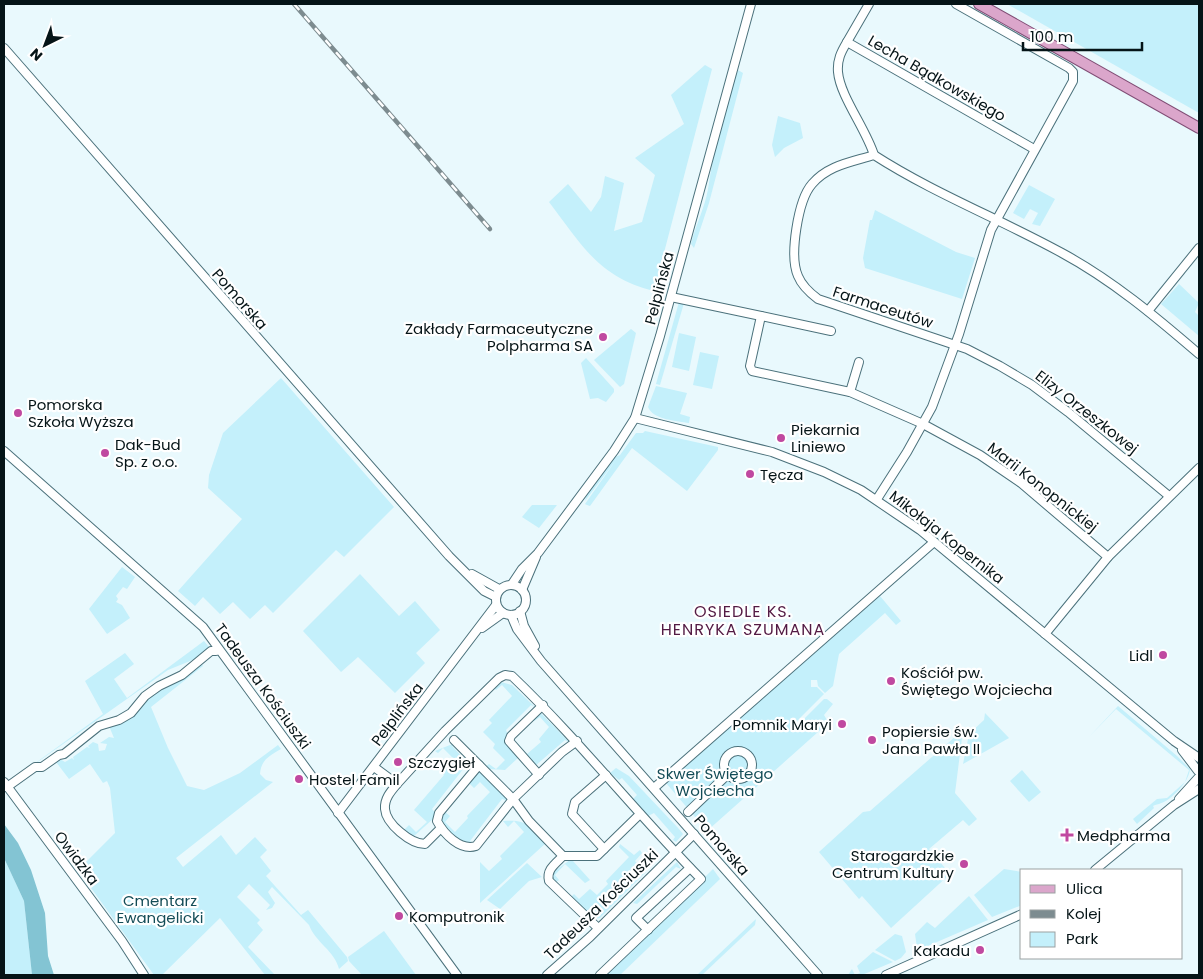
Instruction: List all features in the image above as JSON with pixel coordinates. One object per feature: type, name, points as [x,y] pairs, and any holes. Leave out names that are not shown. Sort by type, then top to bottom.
[{"type":"main road","points":[[979,4],[1199,128]]},
{"type":"street","name":"Pelplińska","points":[[512,584],[522,568],[538,553],[614,451],[635,418],[671,297],[751,4]]},
{"type":"street","points":[[847,42],[869,4]]},
{"type":"street","points":[[877,499],[923,424],[955,345],[996,219],[1074,76],[1069,68],[956,4]]},
{"type":"street","name":"Lecha Bądkowskiego","points":[[874,155],[870,142],[844,92],[838,73],[839,56],[847,42],[1034,149]]},
{"type":"street","name":"Pomorska","points":[[4,48],[458,566],[496,601]]},
{"type":"street","points":[[874,155],[1064,253],[1105,279],[1148,311],[1199,354]]},
{"type":"street","name":"Farmaceutów","points":[[874,155],[830,170],[812,183],[808,190],[794,246],[798,277],[809,292],[827,303],[955,345]]},
{"type":"street","points":[[1148,311],[1199,248]]},
{"type":"street","points":[[671,297],[831,331]]},
{"type":"street","name":"Marii Konopnickiej","points":[[761,316],[750,366],[752,371],[850,392],[923,424],[980,455],[1021,484],[1108,557]]},
{"type":"street","name":"Elizy Orzeszkowej","points":[[955,345],[1000,366],[1050,398],[1169,496]]},
{"type":"street","points":[[850,392],[859,362]]},
{"type":"street","name":"Mikołaja Kopernika","points":[[635,418],[788,457],[824,472],[877,499],[934,542],[1174,740],[1199,758]]},
{"type":"street","name":"Tadeusza Kościuszki","points":[[4,451],[203,627],[457,975]]},
{"type":"street","points":[[1045,634],[1108,557],[1199,468]]},
{"type":"street","points":[[654,788],[934,542]]},
{"type":"street","name":"Pelplińska","points":[[522,590],[538,553]]},
{"type":"street","name":"Pomorska","points":[[458,566],[500,589]]},
{"type":"street","points":[[512,584],[522,590],[526,601],[520,612],[507,614],[496,601],[500,589],[512,584]]},
{"type":"street","name":"Pelplińska","points":[[338,813],[478,630],[496,601]]},
{"type":"street","name":"Pomorska","points":[[520,612],[524,626],[545,665]]},
{"type":"street","name":"Pelplińska","points":[[478,630],[507,614]]},
{"type":"street","name":"Pomorska","points":[[507,614],[545,665],[818,975]]},
{"type":"street","points":[[6,784],[35,767],[42,767],[58,755],[64,754],[99,726],[119,720],[131,713],[145,696],[159,686],[182,675],[211,651],[216,651]]},
{"type":"street","points":[[441,828],[425,844],[416,844],[409,840],[388,818],[385,810],[389,794],[445,731],[505,675],[512,676],[543,705],[674,852]]},
{"type":"street","points":[[539,775],[509,741],[511,736],[543,705]]},
{"type":"street","points":[[454,740],[513,799],[529,821],[563,856],[597,856],[640,814]]},
{"type":"street","name":"Mikołaja Kopernika","points":[[1174,740],[1199,774]]},
{"type":"street","points":[[479,765],[440,813],[437,821],[441,828],[460,846],[468,849],[476,846],[513,799],[576,741]]},
{"type":"street","points":[[374,767],[397,784]]},
{"type":"street","points":[[688,812],[728,774]]},
{"type":"street","points":[[1174,805],[1199,774]]},
{"type":"street","points":[[604,849],[572,814],[575,802],[606,775]]},
{"type":"street","name":"Owidzka","points":[[6,784],[122,941],[144,975]]},
{"type":"street","points":[[1096,869],[1174,805],[1199,789]]},
{"type":"street","name":"Tadeusza Kościuszki","points":[[547,975],[694,834]]},
{"type":"street","name":"Tadeusza Kościuszki","points":[[674,852],[690,868]]},
{"type":"street","points":[[563,856],[550,870],[548,875],[550,881],[598,928]]},
{"type":"street","points":[[600,975],[648,930],[701,879],[690,868],[636,918],[648,930]]},
{"type":"street","points":[[886,975],[1020,915]]},
{"type":"green space","points":[[1007,4],[1199,4],[1199,113]]},
{"type":"green space","points":[[705,65],[712,69],[654,291],[635,285],[605,268],[582,245],[549,202],[568,184],[591,212],[601,197],[605,176],[624,183],[614,231],[642,222],[655,175],[635,158],[684,124],[671,95]]},
{"type":"green space","points":[[738,70],[743,73],[709,203],[694,248],[691,244],[707,196],[723,114]]},
{"type":"green space","points":[[778,116],[800,123],[803,138],[784,148],[775,157],[772,145]]},
{"type":"green space","points":[[1029,185],[1055,199],[1040,226],[1032,224],[1038,213],[1030,209],[1024,219],[1013,213]]},
{"type":"green space","points":[[875,210],[956,252],[975,258],[962,299],[865,268],[863,258],[870,220],[872,220]]},
{"type":"green space","points":[[1179,284],[1199,303],[1195,312],[1199,316],[1199,336],[1161,304]]},
{"type":"green space","points":[[679,302],[684,303],[660,385],[656,384]]},
{"type":"green space","points":[[631,329],[636,333],[624,384],[620,387],[594,360]]},
{"type":"green space","points":[[679,333],[696,337],[689,371],[672,367]]},
{"type":"green space","points":[[700,352],[719,356],[712,389],[693,385]]},
{"type":"green space","points":[[586,358],[614,389],[614,392],[606,402],[598,398],[590,399],[581,363]]},
{"type":"green space","points":[[281,378],[394,507],[344,557],[336,550],[273,613],[265,605],[250,619],[233,602],[220,614],[203,597],[195,606],[178,591],[242,519],[208,488],[209,475],[223,433]]},
{"type":"green space","points":[[656,386],[687,393],[680,414],[690,417],[689,423],[666,419],[655,415],[651,411],[648,407]]},
{"type":"green space","points":[[645,431],[718,447],[718,450],[687,491],[632,448],[590,506],[585,504],[616,460],[585,501],[586,496],[615,457],[620,455],[636,433],[643,433]]},
{"type":"green space","points":[[532,505],[557,505],[539,528],[522,517]]},
{"type":"green space","points":[[122,567],[135,577],[127,589],[123,587],[116,596],[118,599],[116,602],[122,605],[130,618],[107,634],[89,609]]},
{"type":"green space","points":[[360,574],[399,616],[415,601],[440,630],[416,653],[425,663],[395,693],[358,657],[341,672],[303,631]]},
{"type":"green space","name":"Skwer Świętego Wojciecha","points":[[880,596],[901,621],[896,625],[885,613],[839,654],[833,686],[825,693],[818,686],[817,680],[811,680],[811,687],[817,687],[824,694],[793,725],[795,727],[799,723],[827,722],[827,724],[707,831],[666,783]]},
{"type":"green space","points":[[204,641],[209,647],[195,659],[168,670],[12,780],[103,714],[85,681],[125,653],[134,664],[114,679],[127,698]]},
{"type":"green space","name":"Cmentarz Ewangelicki","points":[[201,663],[203,666],[151,707],[168,748],[187,786],[204,790],[240,773],[278,745],[281,749],[266,759],[261,769],[260,774],[266,780],[273,782],[176,858],[183,867],[221,835],[236,855],[255,837],[267,850],[260,857],[271,871],[266,876],[301,915],[308,910],[347,957],[348,961],[339,969],[333,957],[316,937],[309,925],[272,887],[268,892],[275,903],[272,908],[266,910],[270,905],[249,884],[237,897],[260,920],[257,923],[263,930],[248,947],[275,975],[265,975],[220,918],[162,975],[154,975],[78,870],[115,833],[110,788],[107,781],[103,783],[90,764],[69,779],[56,762],[41,772],[34,771],[41,771],[58,758],[65,762],[72,758],[74,760],[73,757],[87,747],[90,748],[88,746],[93,742],[98,744],[99,751],[105,750],[107,744],[100,743],[109,737],[114,738],[109,726]]},
{"type":"green space","points":[[501,682],[512,685],[536,708],[531,705],[506,730],[508,735],[506,742],[519,757],[505,770],[489,769],[485,767],[489,764],[496,769],[505,760],[493,748],[495,744],[483,732],[492,723],[489,720],[512,696],[502,685],[496,690],[494,688]]},
{"type":"green space","points":[[824,699],[833,704],[824,715],[827,720],[801,722]]},
{"type":"green space","points":[[1118,706],[1190,769],[1185,782],[1189,770],[1116,709],[1088,738]]},
{"type":"green space","points":[[541,713],[570,743],[565,740],[535,766],[515,747],[518,744],[527,754],[541,742],[539,739],[549,727],[540,717],[534,721],[532,719]]},
{"type":"green space","points":[[985,713],[1009,738],[963,764],[969,734],[984,720]]},
{"type":"green space","points":[[963,730],[955,793],[977,819],[969,826],[963,820],[929,849],[950,874],[891,928],[862,896],[859,899],[819,852],[863,812],[870,811]]},
{"type":"green space","points":[[455,743],[452,746],[468,763],[472,760],[475,763],[473,768],[467,764],[432,809],[436,814],[435,817],[413,837],[404,830],[409,825],[416,832],[427,822],[414,810],[444,775],[442,772],[453,758],[443,748],[438,753],[435,751]]},
{"type":"green space","points":[[616,768],[629,776],[679,829],[683,834],[676,842],[673,840],[675,837],[654,813],[648,816],[633,799],[637,795],[622,778],[619,780],[610,773]]},
{"type":"green space","points":[[1022,770],[1041,792],[1029,802],[1010,781]]},
{"type":"green space","points":[[479,771],[509,798],[508,801],[502,799],[470,841],[474,844],[461,844],[441,824],[441,817],[445,812],[450,816],[445,822],[455,832],[468,818],[467,816],[490,792],[480,782],[474,788],[469,783]]},
{"type":"green space","points":[[1185,782],[1169,799],[1153,806],[1154,808],[1137,824],[1133,819],[1157,799],[1167,798]]},
{"type":"green space","points":[[503,821],[511,821],[514,821],[508,827]]},
{"type":"green space","points":[[514,821],[528,825],[546,843],[480,903],[480,862],[489,871],[502,859],[500,856],[524,832]]},
{"type":"green space","points":[[620,844],[634,855],[640,850],[642,853],[635,861],[646,872],[600,918],[593,919],[571,897],[574,894],[579,899],[590,889],[597,895],[608,884],[606,881],[629,857],[619,847]]},
{"type":"green space","points":[[4,858],[24,901],[32,975],[4,975]]},
{"type":"green space","points":[[570,860],[590,880],[585,883],[565,864],[555,875],[559,880],[556,882],[552,878],[553,872]]},
{"type":"green space","points":[[677,862],[681,869],[676,867],[637,904],[633,903]]},
{"type":"green space","points":[[527,863],[542,877],[529,881],[500,909],[487,900]]},
{"type":"green space","points":[[713,869],[720,879],[620,975],[607,975]]},
{"type":"green space","points":[[1004,869],[1020,872],[1020,906],[992,917],[974,895]]},
{"type":"green space","points":[[969,896],[988,920],[923,948],[917,948],[915,934],[927,922],[935,928]]},
{"type":"green space","points":[[756,919],[755,925],[702,975],[697,975]]},
{"type":"green space","points":[[384,931],[416,975],[362,975],[349,961],[348,957]]},
{"type":"green space","points":[[895,934],[902,936],[906,952],[895,961],[875,950]]},
{"type":"green space","points":[[873,952],[893,962],[862,975],[855,975],[860,973],[857,966]]},
{"type":"green space","points":[[852,969],[855,975],[848,975]]},
{"type":"shaded area","points":[[4,824],[18,843],[31,870],[45,913],[48,956],[54,975],[32,975],[24,901],[4,858]]},
{"type":"railway","points":[[294,4],[490,229]]},
{"type":"place","name":"Zakłady Farmaceutyczne Polpharma SA","points":[[603,337]]},
{"type":"place","name":"Pomorska Szkoła Wyższa","points":[[18,413]]},
{"type":"place","name":"Piekarnia Liniewo","points":[[781,438]]},
{"type":"place","name":"Dak-Bud Sp. z o.o.","points":[[105,453]]},
{"type":"place","name":"Tęcza","points":[[750,474]]},
{"type":"place","name":"Lidl","points":[[1163,655]]},
{"type":"place","name":"Kościół pw. Świętego Wojciecha","points":[[891,681]]},
{"type":"place","name":"Pomnik Maryi","points":[[842,724]]},
{"type":"place","name":"Popiersie św. Jana Pawła II","points":[[872,740]]},
{"type":"place","name":"Szczygieł","points":[[398,762]]},
{"type":"place","name":"Hostel Famil","points":[[299,779]]},
{"type":"place","name":"Medpharma","points":[[1067,835]]},
{"type":"place","name":"Starogardzkie Centrum Kultury","points":[[964,864]]},
{"type":"place","name":"Komputronik","points":[[399,916]]},
{"type":"place","name":"Kakadu","points":[[980,950]]},
{"type":"district","name":"OSIEDLE KS. HENRYKA SZUMANA","points":[[743,620]]}]
